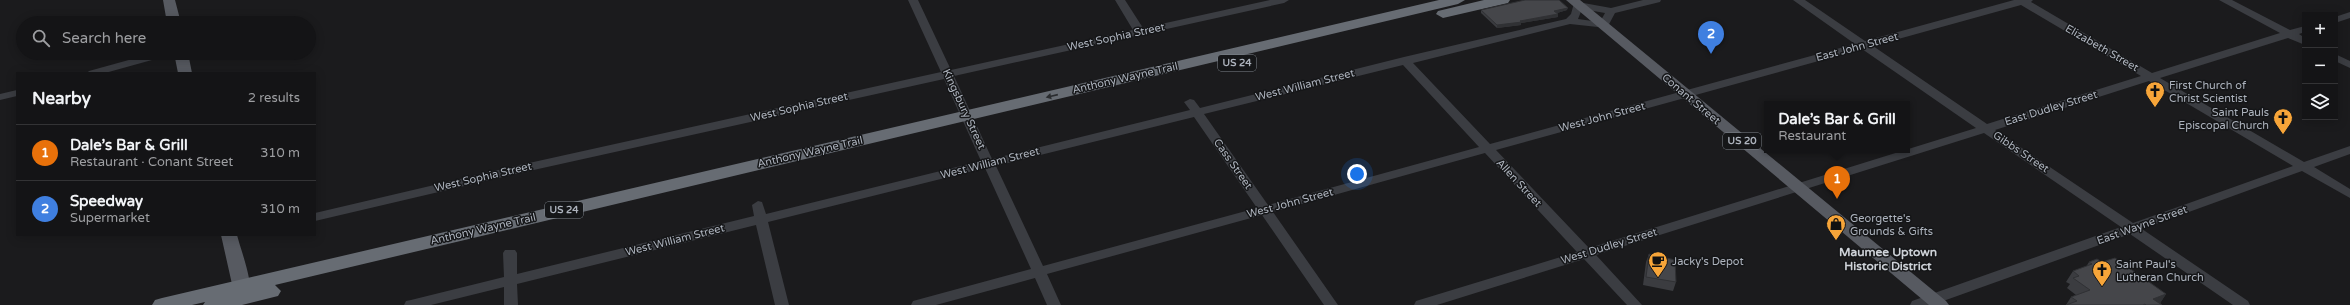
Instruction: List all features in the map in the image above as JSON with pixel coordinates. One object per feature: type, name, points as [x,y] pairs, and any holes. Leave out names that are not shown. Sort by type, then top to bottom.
[{"type":"highway","name":"Anthony Wayne Trail","points":[[213,305],[241,296],[969,121],[1458,0]]},
{"type":"highway","name":"Anthony Wayne Trail","points":[[969,121],[1503,0]]},
{"type":"highway","name":"Anthony Wayne Trail","points":[[162,305],[241,296]]},
{"type":"main road","points":[[169,0],[172,16]]},
{"type":"main road","name":"Conant Street","points":[[1575,2],[1937,302]]},
{"type":"main road","points":[[182,60],[185,72]]},
{"type":"main road","points":[[230,236],[241,296]]},
{"type":"street","name":"Kingsbury Street","points":[[913,0],[1054,305]]},
{"type":"street","points":[[1120,0],[1140,32]]},
{"type":"street","name":"West Sophia Street","points":[[316,217],[520,169],[1284,0]]},
{"type":"street","points":[[1570,21],[1576,15],[1575,2],[1611,11],[1656,0]]},
{"type":"street","name":"Gibbs Street","points":[[1798,0],[2243,305]]},
{"type":"street","points":[[2224,0],[2302,40]]},
{"type":"street","name":"East John Street","points":[[1685,94],[2023,1]]},
{"type":"street","name":"Elizabeth Street","points":[[2023,1],[2350,194]]},
{"type":"street","points":[[1603,26],[1611,11]]},
{"type":"street","points":[[2338,19],[2350,15]]},
{"type":"street","name":"West William Street","points":[[411,305],[989,163],[1193,107],[1570,21],[1603,26]]},
{"type":"street","name":"East Dudley Street","points":[[1910,152],[2302,30]]},
{"type":"street","points":[[2338,59],[2350,65]]},
{"type":"street","points":[[97,72],[140,60]]},
{"type":"street","name":"Allen Street","points":[[1404,60],[1635,305]]},
{"type":"street","points":[[0,97],[16,93]]},
{"type":"street","name":"West John Street","points":[[918,305],[1685,94]]},
{"type":"street","name":"Cass Street","points":[[1193,107],[1331,305]]},
{"type":"street","name":"East Wayne Street","points":[[1917,305],[1937,302],[2131,228],[2350,150]]},
{"type":"street","name":"East Dudley Street","points":[[1798,188],[1908,153]]},
{"type":"street","name":"West Dudley Street","points":[[1421,305],[1798,188]]},
{"type":"street","points":[[758,205],[782,305]]},
{"type":"street","points":[[510,252],[511,305]]},
{"type":"building","points":[[1525,0],[1559,0],[1568,8],[1554,11],[1558,14],[1520,21],[1522,22],[1497,25],[1481,10]]},
{"type":"building","points":[[1649,254],[1675,260],[1676,282],[1646,277]]},
{"type":"building","name":"Saint Paul's Lutheran Church","points":[[2115,258],[2166,294],[2153,299],[2162,305],[2066,305],[2077,301],[2071,297],[2090,290],[2073,278],[2079,276],[2073,271],[2092,264],[2089,262],[2097,259],[2102,262]]},
{"type":"place","name":"Speedway","points":[[1711,54]]},
{"type":"place","name":"First Church of Christ Scientist","points":[[2155,108]]},
{"type":"place","name":"Saint Pauls Episcopal Church","points":[[2283,135]]},
{"type":"place","name":"Dale’s Bar & Grill","points":[[1837,199]]},
{"type":"place","name":"Georgette's Grounds & Gifts","points":[[1836,241]]},
{"type":"place","name":"Jacky's Depot","points":[[1658,278]]},
{"type":"place","name":"Saint Paul's Lutheran Church","points":[[2102,287]]},
{"type":"district","name":"Maumee Uptown Historic District","points":[[1888,259]]}]
